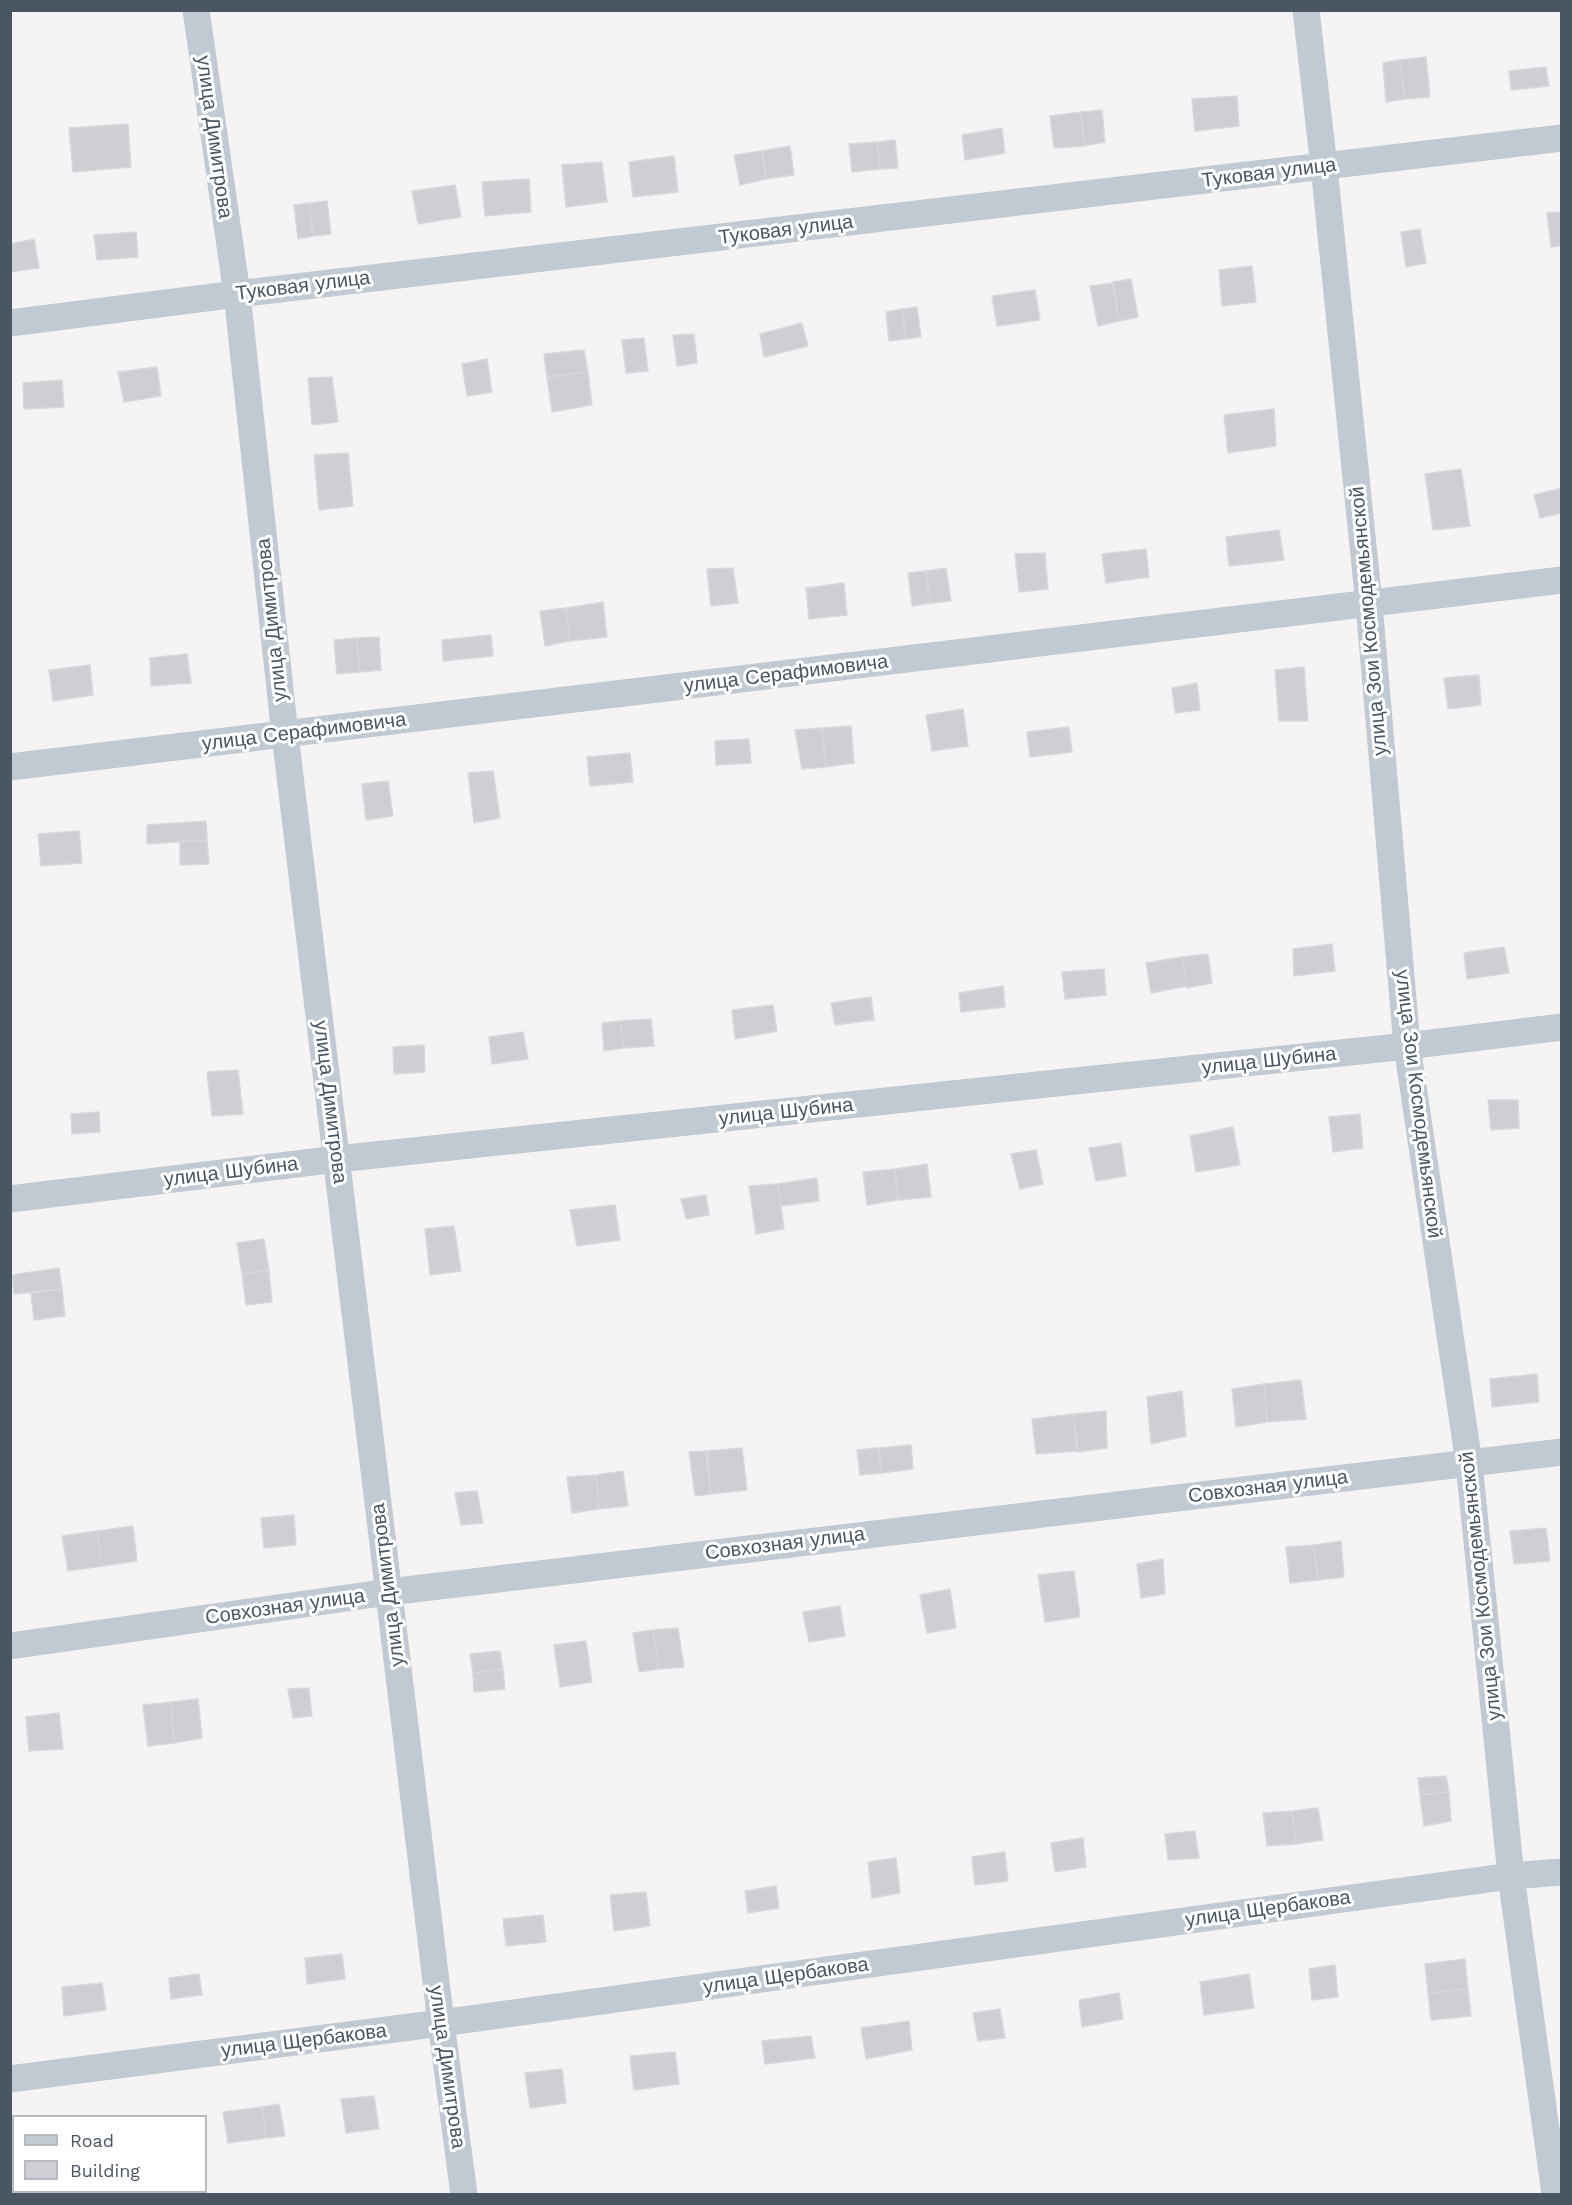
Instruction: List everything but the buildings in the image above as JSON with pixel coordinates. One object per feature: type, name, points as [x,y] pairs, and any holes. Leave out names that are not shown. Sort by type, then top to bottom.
[{"type":"street","name":"улица Димитрова","points":[[196,10],[237,294],[285,735],[441,2023],[464,2194]]},
{"type":"street","name":"улица Зои Космодемьянской","points":[[1306,10],[1368,604],[1407,1046],[1469,1463],[1511,1876],[1555,2194]]},
{"type":"street","name":"Туковая улица","points":[[10,323],[237,294],[1562,138]]},
{"type":"street","name":"улица Серафимовича","points":[[10,767],[1562,580]]},
{"type":"street","name":"улица Шубина","points":[[10,1199],[337,1160],[1407,1046],[1562,1027]]},
{"type":"street","name":"Совхозная улица","points":[[10,1646],[389,1592],[1562,1452]]},
{"type":"street","name":"улица Щербакова","points":[[10,2079],[441,2023],[1511,1876],[1562,1872]]}]
